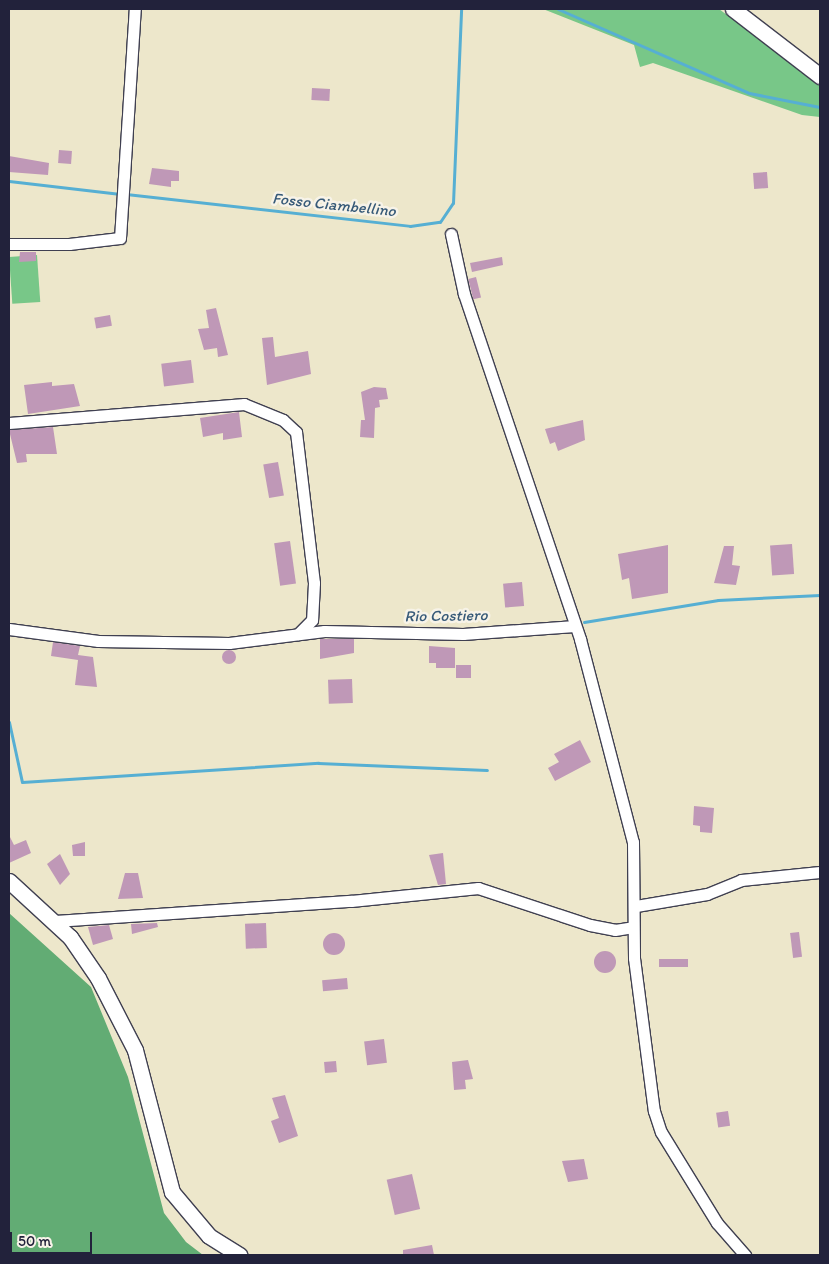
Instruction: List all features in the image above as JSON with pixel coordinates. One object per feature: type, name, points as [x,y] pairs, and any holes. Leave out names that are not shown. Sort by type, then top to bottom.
[{"type":"main road","points":[[733,9],[820,76]]},
{"type":"main road","points":[[9,881],[55,921],[98,978],[134,1050],[172,1192],[209,1236],[239,1255]]},
{"type":"street","points":[[9,244],[114,242],[120,238],[135,9]]},
{"type":"street","points":[[451,234],[464,294],[517,438],[575,626],[633,842],[636,906],[633,927],[656,1118],[717,1223],[745,1255]]},
{"type":"street","points":[[9,423],[244,404],[282,420],[296,432],[314,583],[312,620],[297,634]]},
{"type":"street","points":[[9,629],[122,642],[229,643],[297,634],[482,634],[575,626]]},
{"type":"street","points":[[636,906],[706,894],[741,880],[820,872]]},
{"type":"street","points":[[55,921],[351,902],[478,888],[590,925],[615,930],[633,927]]},
{"type":"green space","points":[[543,9],[719,9],[820,85],[820,117],[802,115],[653,63],[640,67],[634,45]]},
{"type":"green space","points":[[37,255],[40,302],[12,304],[9,257]]},
{"type":"green space","points":[[9,913],[91,987],[128,1077],[164,1213],[186,1242],[203,1255],[9,1255]]},
{"type":"building","points":[[312,88],[330,89],[329,101],[311,100]]},
{"type":"building","points":[[59,150],[72,151],[71,164],[58,163]]},
{"type":"building","points":[[9,156],[49,163],[48,175],[9,172]]},
{"type":"building","points":[[152,168],[179,171],[179,181],[171,181],[171,187],[149,184]]},
{"type":"building","points":[[767,172],[768,188],[754,189],[753,173]]},
{"type":"building","points":[[20,252],[36,252],[36,261],[19,262]]},
{"type":"building","points":[[502,257],[503,265],[472,272],[470,263]]},
{"type":"building","points":[[476,277],[481,297],[473,299],[468,279]]},
{"type":"building","points":[[216,308],[228,355],[218,357],[217,348],[204,350],[198,329],[209,328],[206,310]]},
{"type":"building","points":[[110,315],[112,326],[96,329],[94,318]]},
{"type":"building","points":[[273,337],[275,357],[308,351],[311,374],[267,385],[262,338]]},
{"type":"building","points":[[191,360],[194,383],[164,386],[161,364]]},
{"type":"building","points":[[52,382],[52,386],[74,384],[80,406],[28,414],[24,385]]},
{"type":"building","points":[[374,387],[386,388],[388,399],[379,400],[380,407],[375,408],[374,438],[360,437],[361,420],[365,420],[361,392]]},
{"type":"building","points":[[239,412],[242,437],[223,440],[223,433],[203,437],[200,418]]},
{"type":"building","points":[[583,420],[585,440],[558,451],[555,442],[550,444],[545,429]]},
{"type":"building","points":[[53,427],[57,454],[26,454],[27,462],[17,463],[9,430]]},
{"type":"building","points":[[278,462],[284,495],[269,498],[263,465]]},
{"type":"building","points":[[290,541],[296,584],[280,586],[274,543]]},
{"type":"building","points":[[792,544],[794,574],[772,575],[770,546]]},
{"type":"building","points":[[668,545],[668,593],[632,599],[629,578],[622,580],[618,554]]},
{"type":"building","points":[[724,546],[734,546],[732,565],[740,566],[736,585],[714,583]]},
{"type":"building","points":[[522,582],[524,606],[505,608],[503,584]]},
{"type":"building","points":[[320,639],[354,639],[354,653],[320,659]]},
{"type":"building","points":[[53,642],[80,646],[78,655],[93,657],[97,687],[75,685],[78,660],[51,656]]},
{"type":"building","points":[[429,646],[455,648],[455,668],[436,668],[436,663],[429,663]]},
{"type":"building","points":[[229,650],[234,652],[236,657],[234,662],[229,664],[224,662],[222,657],[224,652]]},
{"type":"building","points":[[456,665],[471,665],[471,678],[456,678]]},
{"type":"building","points":[[352,679],[353,703],[329,704],[328,680]]},
{"type":"building","points":[[580,740],[591,762],[555,781],[548,768],[559,762],[554,754]]},
{"type":"building","points":[[694,806],[714,808],[712,833],[700,832],[700,826],[693,825]]},
{"type":"building","points":[[9,835],[14,845],[26,840],[31,853],[9,863]]},
{"type":"building","points":[[85,842],[85,856],[73,856],[72,845]]},
{"type":"building","points":[[443,853],[446,884],[438,885],[429,855]]},
{"type":"building","points":[[60,854],[70,874],[60,885],[47,864]]},
{"type":"building","points":[[125,873],[138,873],[143,898],[118,899]]},
{"type":"building","points":[[157,923],[158,927],[132,934],[131,924]]},
{"type":"building","points":[[266,923],[267,948],[246,949],[245,924]]},
{"type":"building","points":[[109,925],[113,939],[93,945],[88,927]]},
{"type":"building","points":[[799,932],[802,957],[793,958],[790,933]]},
{"type":"building","points":[[330,933],[338,933],[345,940],[345,948],[338,955],[330,955],[323,948],[323,940]]},
{"type":"building","points":[[605,951],[613,954],[616,962],[613,970],[605,973],[597,970],[594,962],[597,954]]},
{"type":"building","points":[[659,959],[688,959],[688,967],[659,967]]},
{"type":"building","points":[[347,978],[348,989],[323,991],[322,980]]},
{"type":"building","points":[[384,1039],[387,1063],[367,1065],[364,1041]]},
{"type":"building","points":[[468,1060],[473,1079],[465,1080],[466,1089],[454,1090],[452,1062]]},
{"type":"building","points":[[336,1061],[337,1072],[325,1073],[324,1062]]},
{"type":"building","points":[[285,1095],[298,1136],[279,1143],[271,1121],[279,1118],[272,1098]]},
{"type":"building","points":[[728,1111],[730,1126],[718,1128],[716,1113]]},
{"type":"building","points":[[584,1159],[588,1179],[568,1182],[562,1161]]},
{"type":"building","points":[[412,1174],[420,1209],[395,1215],[387,1180]]},
{"type":"building","points":[[432,1245],[434,1255],[403,1255],[403,1250]]},
{"type":"waterway","name":"Fosso Ciambellino","points":[[126,194],[410,226],[440,222],[453,203],[461,9]]},
{"type":"waterway","name":"Fosso Ciambellino","points":[[558,9],[749,93],[820,107]]},
{"type":"waterway","name":"Fosso Ciambellino","points":[[9,181],[120,194]]},
{"type":"waterway","points":[[584,622],[718,600],[820,595]]},
{"type":"waterway","points":[[9,722],[22,782],[318,763],[487,770]]},
{"type":"water label","name":"Rio Costiero","points":[[446,616]]}]
